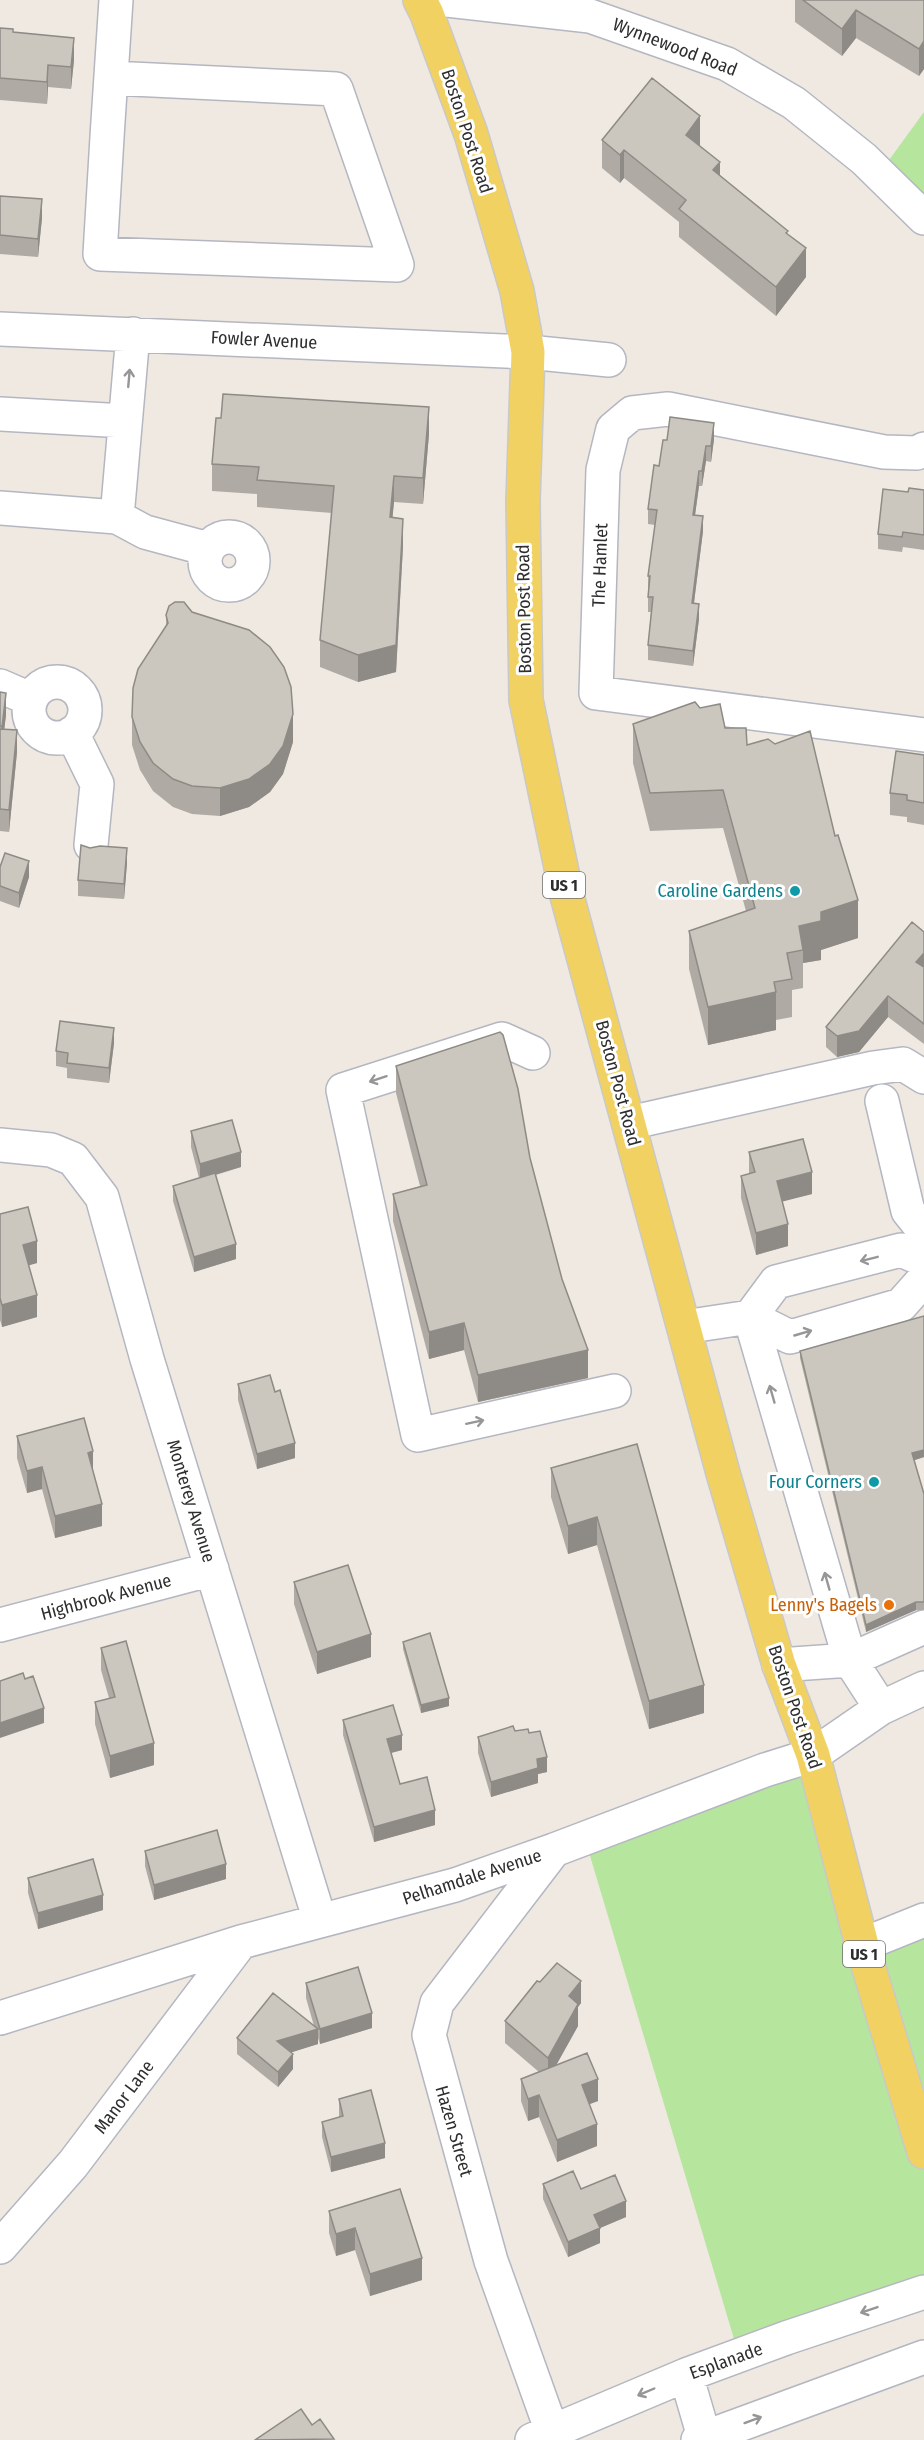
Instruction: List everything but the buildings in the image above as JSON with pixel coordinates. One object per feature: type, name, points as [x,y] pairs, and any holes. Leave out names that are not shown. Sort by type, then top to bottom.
[{"type":"main road","name":"Boston Post Road","points":[[420,0],[428,14],[471,134],[517,291],[528,352],[523,501],[526,700],[567,896],[723,1473],[779,1665],[813,1755],[862,1945],[924,2152]]},
{"type":"street","points":[[111,78],[336,89],[398,265],[100,254],[111,78],[116,0]]},
{"type":"street","name":"Wynnewood Road","points":[[447,0],[567,7],[727,64],[803,110],[864,159],[924,218]]},
{"type":"street","name":"Fowler Avenue","points":[[0,329],[528,352],[609,360]]},
{"type":"street","points":[[117,517],[133,334]]},
{"type":"street","name":"The Hamlet","points":[[924,449],[916,453],[884,452],[669,409],[632,413],[613,429],[603,470],[596,693],[924,735]]},
{"type":"street","points":[[0,414],[125,421]]},
{"type":"street","points":[[0,507],[117,517],[145,532],[208,549]]},
{"type":"street","points":[[52,681],[62,681],[79,692],[85,710],[83,719],[72,733],[55,738],[39,732],[29,717],[30,699],[35,691],[52,681]]},
{"type":"street","points":[[0,686],[30,699]]},
{"type":"street","points":[[72,733],[97,784],[90,845]]},
{"type":"street","points":[[532,1053],[502,1039],[343,1090],[418,1434],[614,1392]]},
{"type":"street","points":[[629,1123],[873,1068],[903,1064],[924,1077]]},
{"type":"street","points":[[882,1101],[908,1211],[924,1231]]},
{"type":"street","name":"Monterey Avenue","points":[[0,1145],[51,1150],[73,1159],[102,1197],[147,1359],[320,1921]]},
{"type":"street","points":[[750,1317],[776,1282],[901,1250],[924,1260]]},
{"type":"street","points":[[684,1327],[750,1317],[790,1337],[901,1305],[924,1279]]},
{"type":"street","points":[[750,1317],[850,1660],[881,1708]]},
{"type":"street","name":"Highbrook Avenue","points":[[0,1625],[212,1569]]},
{"type":"street","points":[[779,1665],[850,1660],[924,1627]]},
{"type":"street","name":"Pelhamdale Avenue","points":[[0,2018],[242,1942],[455,1885],[554,1850],[765,1770],[813,1755],[881,1708],[924,1688]]},
{"type":"street","name":"Hazen Street","points":[[546,2437],[491,2261],[429,2036],[437,2003],[554,1850]]},
{"type":"street","points":[[862,1945],[924,1920]]},
{"type":"street","name":"Manor Lane","points":[[0,2247],[73,2164],[242,1942]]},
{"type":"street","name":"Esplanade","points":[[546,2437],[686,2375],[924,2292]]},
{"type":"street","points":[[686,2375],[703,2439],[924,2357]]},
{"type":"green space","points":[[924,112],[924,214],[881,171]]},
{"type":"green space","points":[[813,1755],[873,1948],[924,1929],[924,2285],[737,2349],[588,1849]]},
{"type":"place","name":"Caroline Gardens","points":[[795,891]]},
{"type":"place","name":"Four Corners","points":[[874,1482]]},
{"type":"place","name":"Lenny's Bagels","points":[[889,1605]]}]
